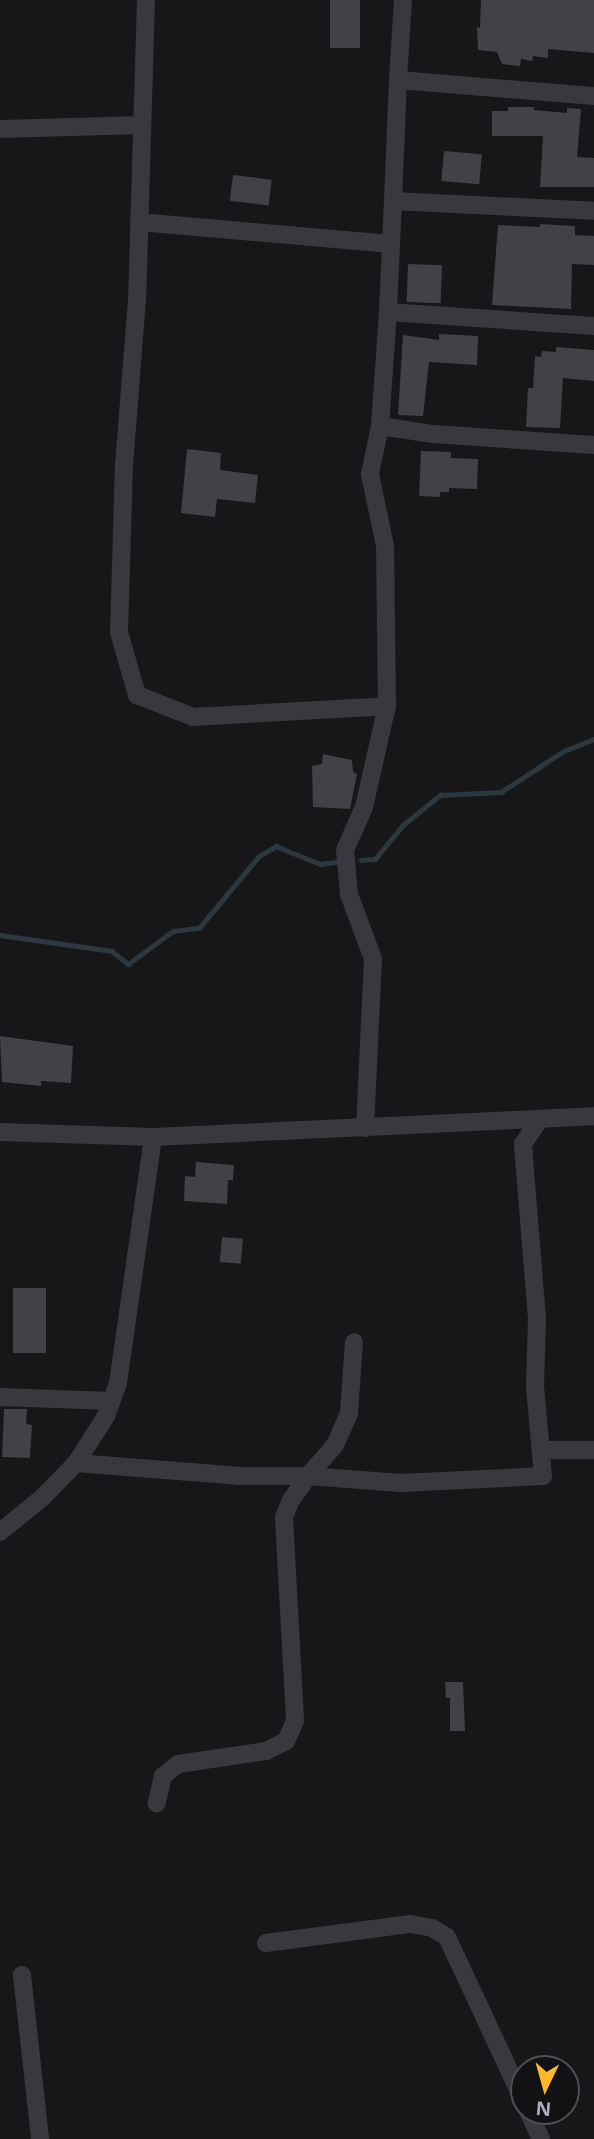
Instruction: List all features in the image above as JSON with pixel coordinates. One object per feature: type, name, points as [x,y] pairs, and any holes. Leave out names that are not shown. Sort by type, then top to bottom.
[{"type":"street","points":[[146,0],[137,300],[124,464],[119,632],[136,695],[193,717],[387,706]]},
{"type":"street","points":[[365,1128],[373,958],[349,894],[345,849],[364,807],[387,706],[386,546],[370,474],[380,426],[388,312],[403,0]]},
{"type":"street","points":[[398,80],[594,96]]},
{"type":"street","points":[[0,129],[142,125]]},
{"type":"street","points":[[393,201],[594,211]]},
{"type":"street","points":[[139,222],[391,244]]},
{"type":"street","points":[[388,312],[594,326]]},
{"type":"street","points":[[380,426],[433,435],[594,445]]},
{"type":"street","points":[[0,1132],[153,1137],[594,1116]]},
{"type":"street","points":[[76,1463],[241,1476],[308,1476],[401,1483],[543,1476],[535,1386],[537,1319],[523,1144],[540,1119]]},
{"type":"street","points":[[0,1532],[43,1497],[76,1463],[106,1416],[118,1383],[153,1137]]},
{"type":"street","points":[[157,1803],[163,1776],[178,1765],[266,1751],[286,1741],[295,1721],[284,1517],[291,1500],[308,1476],[335,1445],[348,1413],[354,1342]]},
{"type":"street","points":[[0,1396],[111,1401]]},
{"type":"street","points":[[541,1450],[594,1450]]},
{"type":"street","points":[[266,1943],[411,1924],[432,1928],[447,1937],[510,2072]]},
{"type":"street","points":[[22,1975],[40,2139]]},
{"type":"building","points":[[330,0],[360,0],[360,48],[330,48]]},
{"type":"building","points":[[481,0],[594,0],[594,53],[548,49],[548,58],[533,56],[532,61],[521,59],[520,66],[502,64],[497,52],[478,50],[477,27],[480,28]]},
{"type":"building","points":[[508,107],[534,107],[534,110],[567,113],[567,108],[581,109],[577,157],[594,158],[594,187],[540,187],[543,136],[492,136],[492,111],[508,111]]},
{"type":"building","points":[[444,151],[482,154],[479,184],[441,181]]},
{"type":"building","points":[[233,175],[272,180],[269,206],[230,201]]},
{"type":"building","points":[[540,224],[575,226],[575,235],[594,236],[594,265],[572,264],[571,309],[492,305],[498,225],[540,227]]},
{"type":"building","points":[[408,264],[442,265],[441,303],[407,302]]},
{"type":"building","points":[[439,334],[478,336],[477,365],[429,362],[423,416],[398,415],[403,335],[439,340]]},
{"type":"building","points":[[556,347],[594,350],[594,381],[563,378],[560,428],[526,427],[528,388],[533,388],[535,356],[541,357],[542,351],[556,352]]},
{"type":"building","points":[[187,449],[221,453],[220,470],[258,475],[255,503],[217,499],[215,517],[181,513]]},
{"type":"building","points":[[421,451],[451,452],[451,458],[478,459],[477,489],[449,488],[449,492],[440,492],[440,497],[419,496]]},
{"type":"building","points":[[323,754],[352,760],[353,772],[357,774],[350,809],[313,807],[312,766],[322,764]]},
{"type":"building","points":[[0,1036],[73,1046],[71,1083],[41,1081],[41,1086],[2,1082]]},
{"type":"building","points":[[196,1162],[234,1165],[233,1180],[228,1180],[227,1204],[184,1201],[185,1176],[195,1177]]},
{"type":"building","points":[[222,1237],[243,1239],[241,1264],[220,1262]]},
{"type":"building","points":[[13,1288],[46,1288],[46,1353],[13,1353]]},
{"type":"building","points":[[4,1409],[27,1409],[26,1424],[32,1425],[30,1458],[2,1457]]},
{"type":"building","points":[[445,1682],[463,1682],[465,1731],[450,1731],[450,1698],[446,1698]]},
{"type":"waterway","points":[[361,860],[375,859],[403,825],[440,795],[501,792],[564,751],[594,739]]},
{"type":"waterway","points":[[0,935],[112,951],[128,964],[173,931],[199,928],[259,856],[276,846],[320,864],[336,862]]}]
